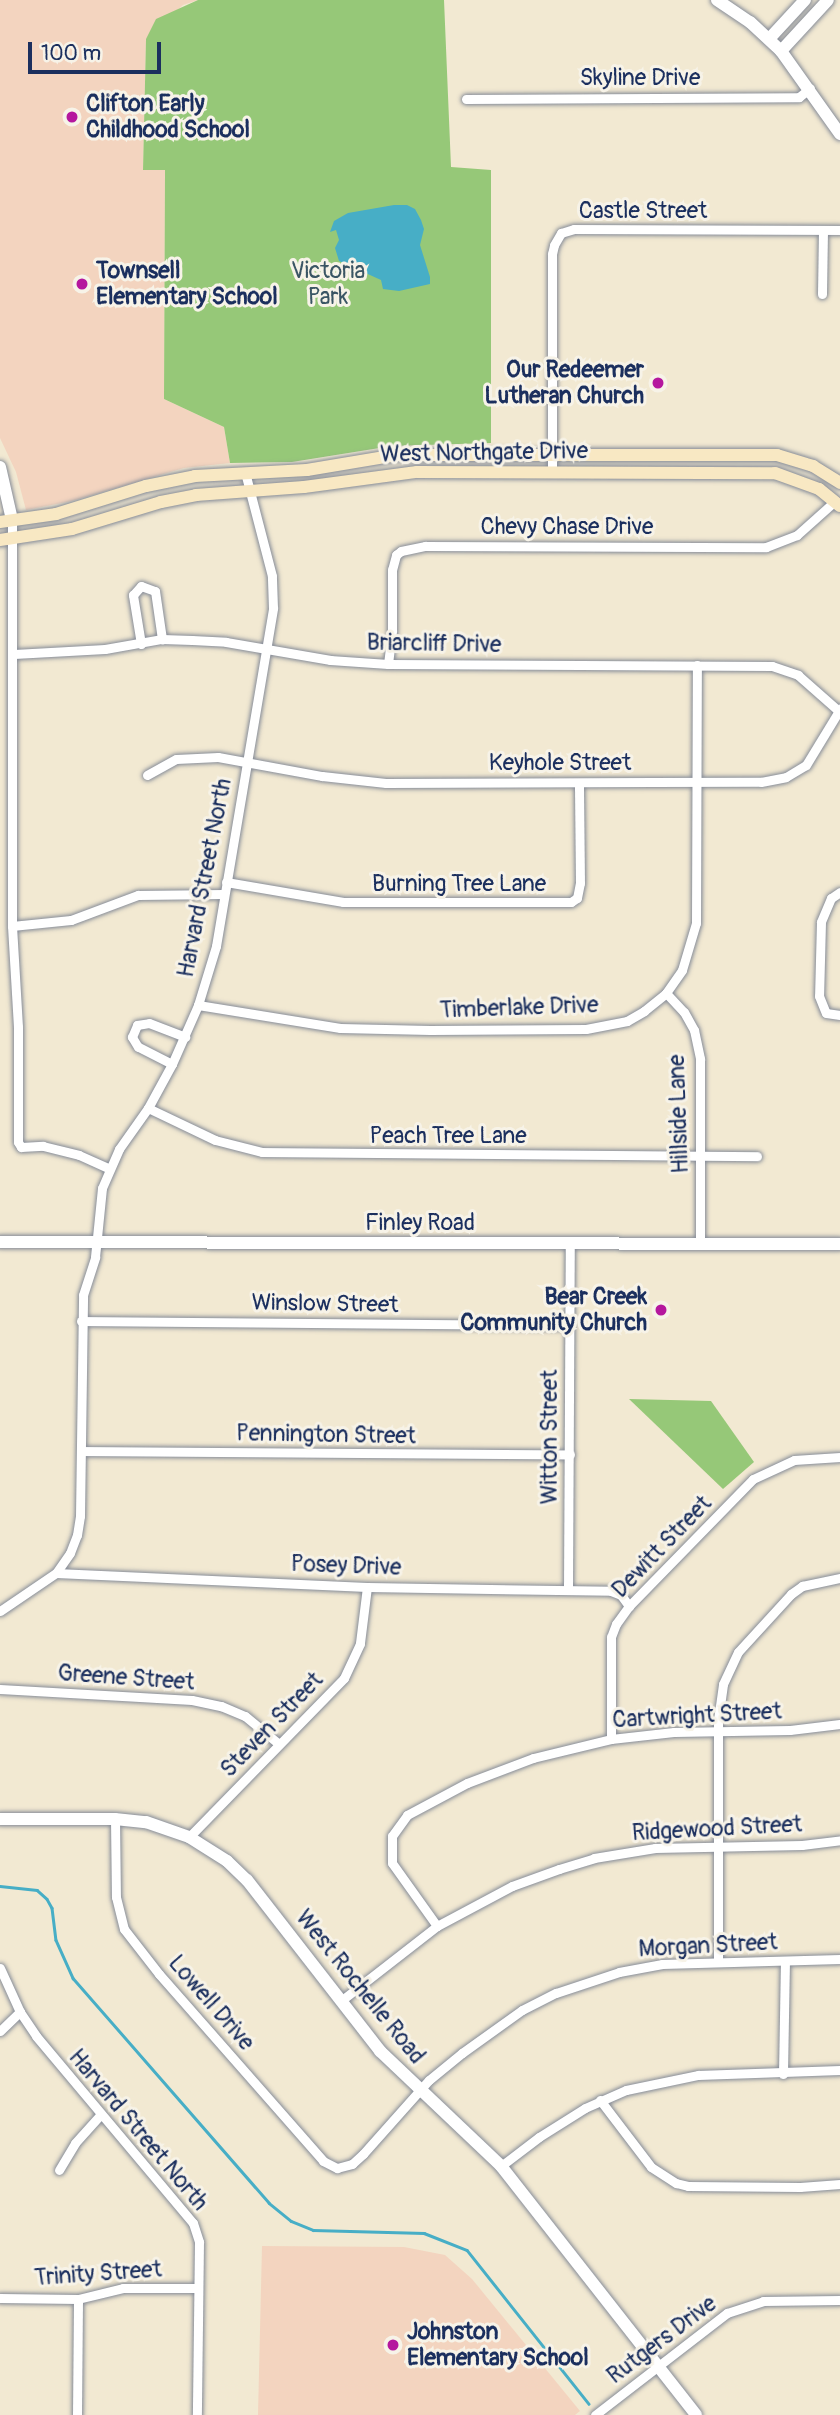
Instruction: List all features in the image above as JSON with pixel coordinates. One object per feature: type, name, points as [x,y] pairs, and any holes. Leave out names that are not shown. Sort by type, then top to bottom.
[{"type":"main road","points":[[737,454],[737,472]]},
{"type":"main road","name":"West Northgate Drive","points":[[6,521],[56,514],[183,478],[307,470],[397,455],[777,456],[800,461],[826,472],[840,483]]},
{"type":"main road","name":"West Northgate Drive","points":[[6,540],[99,522],[161,502],[248,489],[304,487],[417,472],[737,472],[790,476],[819,489],[837,503]]},
{"type":"street","points":[[717,0],[781,51],[810,88],[840,134]]},
{"type":"street","points":[[769,39],[805,0]]},
{"type":"street","points":[[781,51],[828,0]]},
{"type":"street","name":"Skyline Drive","points":[[466,99],[799,97],[810,88]]},
{"type":"street","name":"Castle Street","points":[[552,472],[552,254],[561,233],[574,229],[840,230]]},
{"type":"street","points":[[822,293],[823,231]]},
{"type":"street","points":[[0,467],[6,521],[13,654],[12,926],[18,1027],[18,1142],[21,1147],[43,1146],[79,1155],[108,1168]]},
{"type":"street","name":"Harvard Street North","points":[[0,1611],[56,1573],[70,1553],[77,1535],[81,1451],[81,1321],[83,1295],[96,1243],[98,1209],[108,1168],[148,1108],[172,1064],[198,1005],[216,946],[273,608],[272,576],[244,472]]},
{"type":"street","name":"Chevy Chase Drive","points":[[388,664],[391,570],[401,551],[425,546],[766,547],[797,535],[837,503]]},
{"type":"street","points":[[141,644],[133,595],[141,586],[155,590],[162,639]]},
{"type":"street","name":"Briarcliff Drive","points":[[13,654],[106,649],[162,639],[226,642],[330,660],[388,664],[697,665],[784,668],[798,675],[840,711]]},
{"type":"street","name":"Timberlake Drive","points":[[198,1005],[340,1028],[573,1030],[627,1021],[666,993],[689,954],[696,923],[697,665]]},
{"type":"street","name":"Keyhole Street","points":[[147,775],[176,759],[218,758],[322,776],[386,783],[761,782],[786,777],[813,756],[840,711]]},
{"type":"street","name":"Burning Tree Lane","points":[[226,882],[342,902],[571,902],[577,898],[580,883],[579,783]]},
{"type":"street","points":[[837,1015],[826,1013],[819,996],[821,922],[831,898],[840,892]]},
{"type":"street","points":[[12,926],[71,920],[138,895],[223,894]]},
{"type":"street","name":"Hillside Lane","points":[[666,993],[684,1012],[696,1040],[700,1059],[701,1244]]},
{"type":"street","points":[[172,1064],[138,1047],[132,1037],[136,1025],[149,1023],[184,1037]]},
{"type":"street","name":"Peach Tree Lane","points":[[148,1108],[215,1140],[262,1152],[757,1156]]},
{"type":"street","name":"Finley Road","points":[[0,1242],[840,1244]]},
{"type":"street","name":"Witton Street","points":[[568,1589],[570,1244]]},
{"type":"street","name":"Winslow Street","points":[[81,1321],[569,1325]]},
{"type":"street","name":"Pennington Street","points":[[81,1451],[570,1454]]},
{"type":"street","name":"Dewitt Street","points":[[611,1739],[611,1637],[615,1624],[629,1606],[754,1479],[794,1460],[840,1457]]},
{"type":"street","name":"Posey Drive","points":[[56,1573],[368,1587],[611,1591],[621,1595],[629,1606]]},
{"type":"street","points":[[718,1961],[719,1731],[723,1684],[738,1652],[790,1594],[803,1586],[840,1578]]},
{"type":"street","name":"Steven Street","points":[[189,1837],[344,1678],[360,1643],[368,1587]]},
{"type":"street","name":"Greene Street","points":[[0,1689],[169,1696],[202,1702],[245,1716],[279,1744]]},
{"type":"street","name":"Cartwright Street","points":[[437,1926],[392,1863],[390,1850],[396,1826],[407,1815],[467,1783],[533,1758],[611,1739],[719,1731],[790,1730],[840,1724]]},
{"type":"street","name":"West Rochelle Road","points":[[0,1819],[115,1819],[146,1822],[189,1837],[220,1856],[247,1880],[380,2051],[419,2092],[501,2166],[696,2415]]},
{"type":"street","name":"Lowell Drive","points":[[115,1819],[118,1913],[137,1948],[323,2161],[337,2168],[352,2164]]},
{"type":"street","name":"Ridgewood Street","points":[[342,2000],[437,1926],[512,1886],[594,1858],[655,1848],[802,1845],[840,1840]]},
{"type":"street","name":"Morgan Street","points":[[352,2164],[419,2092],[491,2031],[556,1993],[643,1967],[718,1961],[840,1959]]},
{"type":"street","points":[[783,2074],[785,1961]]},
{"type":"street","name":"Harvard Street North","points":[[0,1968],[20,2012],[55,2061],[193,2223],[199,2242],[197,2415]]},
{"type":"street","points":[[0,2031],[20,2012]]},
{"type":"street","points":[[501,2166],[539,2137],[600,2099],[626,2090],[698,2075],[840,2070]]},
{"type":"street","points":[[600,2099],[651,2167],[676,2183],[688,2186],[800,2187],[840,2184]]},
{"type":"street","points":[[59,2170],[75,2143],[101,2114]]},
{"type":"street","name":"Trinity Street","points":[[0,2298],[78,2299],[123,2288],[198,2288]]},
{"type":"street","points":[[76,2415],[78,2299]]},
{"type":"street","name":"Rutgers Drive","points":[[595,2415],[713,2321],[749,2304],[780,2300],[840,2300]]},
{"type":"shaded area","name":"Townsell Elementary School","points":[[0,0],[198,0],[183,5],[146,39],[143,169],[165,170],[164,399],[224,427],[230,463],[184,468],[72,501],[26,510],[16,472],[0,438]]},
{"type":"shaded area","name":"Johnston Elementary School","points":[[262,2246],[404,2247],[445,2255],[472,2279],[580,2411],[575,2415],[258,2415]]},
{"type":"green space","name":"Victoria Park","points":[[198,0],[444,0],[451,167],[491,170],[491,443],[392,446],[292,462],[230,463],[224,427],[164,399],[165,170],[143,170],[146,39],[156,19]]},
{"type":"green space","points":[[629,1399],[711,1401],[754,1462],[723,1489]]},
{"type":"water","points":[[407,205],[415,209],[421,220],[424,229],[420,245],[430,284],[399,291],[383,289],[381,280],[339,261],[335,248],[339,240],[336,230],[330,232],[334,221],[348,213]]},
{"type":"waterway","points":[[0,1886],[37,1890],[47,1899],[52,1908],[56,1940],[73,1978],[269,2203],[291,2221],[313,2230],[424,2233],[467,2250],[589,2404]]},
{"type":"place","name":"Clifton Early Childhood School","points":[[72,117]]},
{"type":"place","name":"Townsell Elementary School","points":[[82,284]]},
{"type":"place","name":"Our Redeemer Lutheran Church","points":[[658,383]]},
{"type":"place","name":"Bear Creek Community Church","points":[[661,1310]]},
{"type":"place","name":"Johnston Elementary School","points":[[393,2345]]}]
